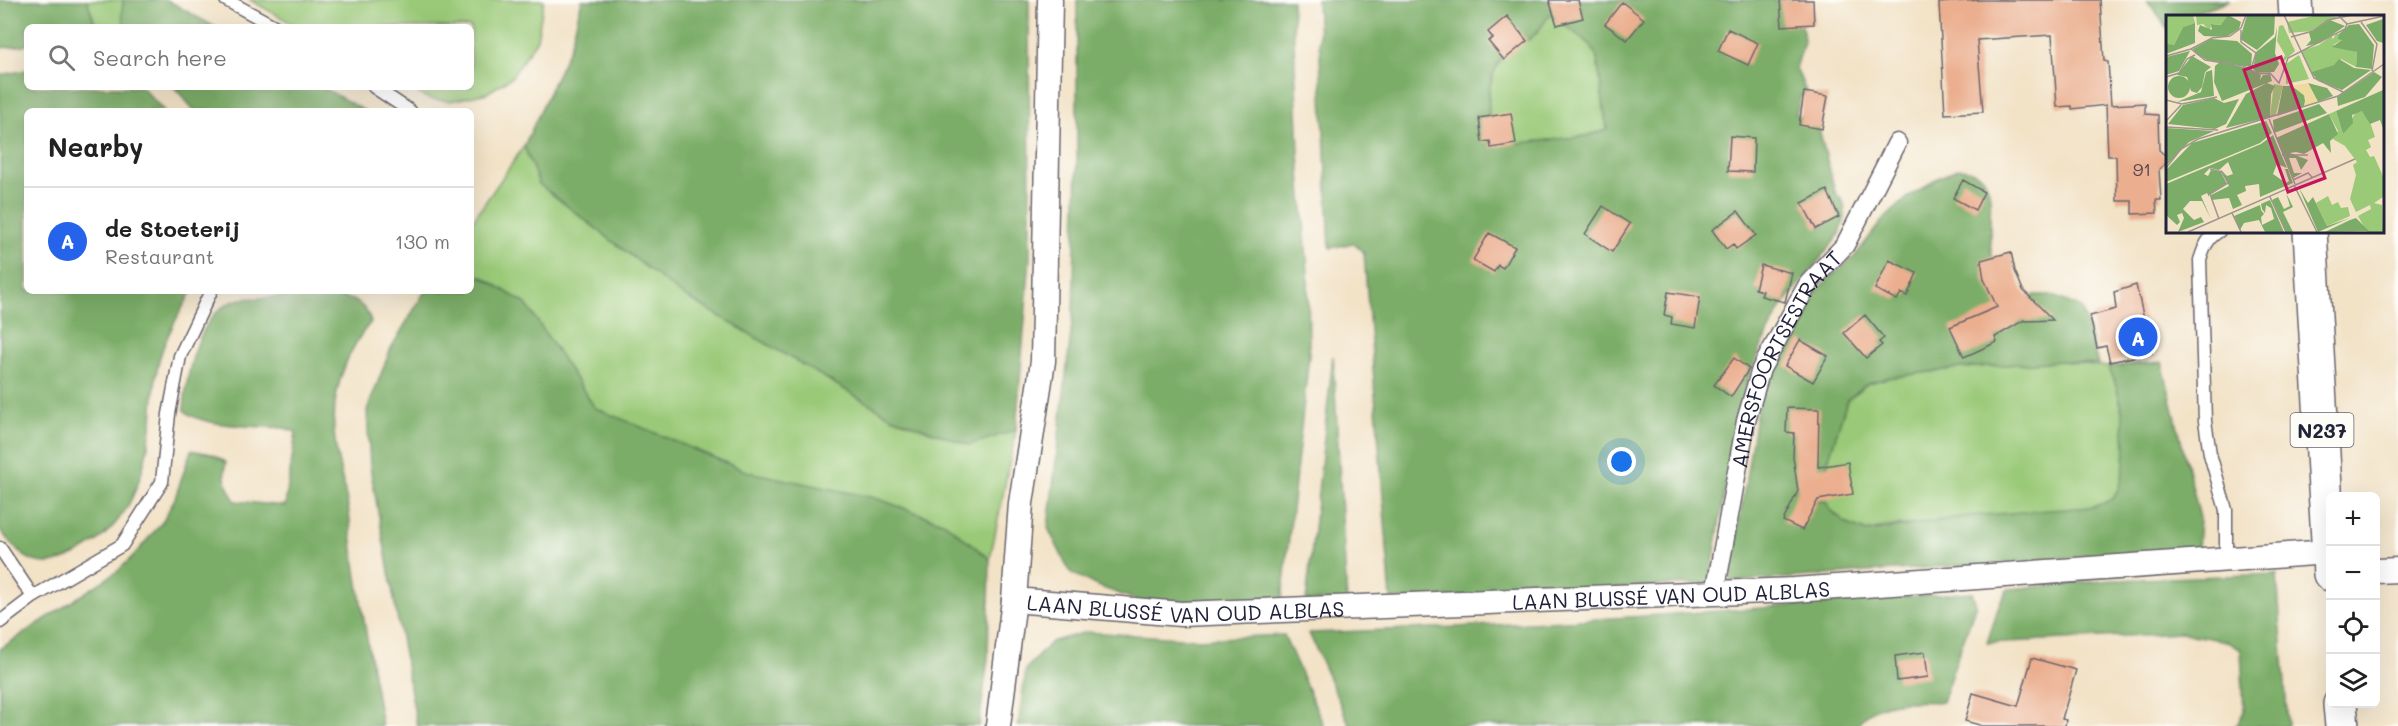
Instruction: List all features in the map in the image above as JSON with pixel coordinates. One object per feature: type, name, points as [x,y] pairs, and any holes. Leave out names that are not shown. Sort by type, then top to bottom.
[{"type":"main road","points":[[2295,0],[2296,15]]},
{"type":"main road","name":"N237","points":[[2310,232],[2329,546]]},
{"type":"main road","points":[[2340,708],[2342,726]]},
{"type":"street","points":[[998,726],[1014,600],[1021,503],[1043,361],[1050,0]]},
{"type":"street","name":"AMERSFOORTSESTRAAT","points":[[1715,593],[1746,421],[1761,369],[1808,284],[1845,245],[1897,143]]},
{"type":"street","name":"LAAN BLUSSÉ VAN OUD ALBLAS","points":[[1014,600],[1181,614],[1839,587],[2226,559],[2326,568]]},
{"type":"street","points":[[2380,571],[2398,570]]},
{"type":"lane","points":[[226,0],[270,24]]},
{"type":"lane","points":[[378,90],[406,108]]},
{"type":"lane","points":[[2217,232],[2204,246],[2200,260],[2205,421],[2210,454],[2226,510],[2226,559]]},
{"type":"lane","points":[[0,622],[33,597],[122,545],[162,482],[169,414],[180,356],[210,294]]},
{"type":"lane","points":[[0,548],[33,597]]},
{"type":"green space","points":[[0,0],[87,0],[95,24],[24,24],[24,45],[0,48]]},
{"type":"green space","points":[[87,0],[123,0],[125,24],[95,24]]},
{"type":"green space","points":[[123,0],[167,0],[210,24],[124,24]]},
{"type":"green space","points":[[250,0],[544,0],[537,39],[512,77],[487,93],[451,101],[429,99],[412,90],[474,90],[474,24],[293,24]]},
{"type":"green space","points":[[582,0],[1029,0],[1030,257],[1016,430],[969,445],[892,417],[678,292],[539,184],[524,146],[570,47]]},
{"type":"green space","points":[[1077,0],[1292,0],[1300,172],[1308,273],[1309,355],[1282,601],[1142,602],[1095,585],[1070,572],[1048,528],[1073,315],[1077,166]]},
{"type":"green space","points":[[1317,0],[1799,0],[1804,42],[1796,68],[1808,96],[1801,95],[1796,115],[1817,121],[1835,192],[1844,203],[1845,218],[1840,234],[1783,305],[1752,368],[1737,414],[1710,583],[1391,600],[1364,253],[1353,243],[1330,248]],"holes":[[[1550,15],[1590,44],[1597,58],[1607,130],[1586,136],[1492,146],[1488,109],[1490,84],[1500,61],[1508,52],[1535,35]]]},
{"type":"green space","points":[[2147,0],[2230,0],[2189,15],[2166,15],[2166,27]]},
{"type":"green space","points":[[1549,14],[1590,44],[1597,58],[1607,130],[1586,136],[1492,147],[1488,109],[1490,84],[1494,72],[1508,52],[1537,32]]},
{"type":"green space","points":[[24,71],[24,90],[145,90],[161,108],[24,108],[24,294],[190,294],[178,315],[160,357],[155,381],[149,443],[138,484],[130,503],[119,519],[89,547],[56,562],[37,562],[29,559],[14,547],[0,530],[0,75]]},
{"type":"green space","points":[[177,90],[327,90],[360,108],[192,108]]},
{"type":"green space","points":[[524,146],[539,184],[678,292],[892,417],[968,445],[1016,430],[990,559],[945,523],[875,498],[748,472],[595,408],[526,304],[481,276],[474,277],[474,219]]},
{"type":"green space","points":[[1959,168],[1981,176],[1986,183],[1990,201],[1990,238],[1994,263],[2002,283],[2019,307],[2035,295],[2051,295],[2082,308],[2098,364],[2060,361],[1961,368],[1892,377],[1868,383],[1847,400],[1826,467],[1810,502],[1826,501],[1829,508],[1845,523],[1867,532],[1967,516],[2092,507],[2105,503],[2116,494],[2121,482],[2125,449],[2122,411],[2114,379],[2108,367],[2162,362],[2200,518],[2198,548],[1730,582],[1756,415],[1767,376],[1787,337],[1811,298],[1827,280],[1855,256],[1881,222],[1907,198],[1938,178]]},
{"type":"green space","points":[[481,276],[526,304],[595,408],[748,472],[875,498],[945,523],[990,559],[988,658],[979,726],[417,726],[370,467],[367,410],[391,348],[423,294],[474,294],[474,277]]},
{"type":"green space","points":[[320,295],[344,298],[358,303],[368,313],[371,322],[363,331],[345,365],[335,402],[334,427],[382,726],[0,726],[0,649],[118,571],[136,553],[163,521],[175,498],[191,450],[212,454],[226,462],[226,482],[235,501],[285,506],[296,432],[284,428],[245,426],[203,420],[184,410],[185,396],[191,363],[197,346],[204,330],[224,306],[246,298]]},
{"type":"green space","points":[[1333,356],[1347,602],[1306,601]]},
{"type":"green space","points":[[2060,361],[2108,367],[2114,379],[2122,411],[2125,449],[2121,482],[2114,497],[2108,501],[2092,507],[1886,527],[1867,532],[1845,523],[1829,508],[1810,502],[1826,467],[1847,400],[1868,383],[1892,377],[1961,368]]},
{"type":"green space","points":[[2277,574],[2288,726],[2234,726],[2237,725],[2244,711],[2241,650],[2226,641],[2181,633],[1987,643],[2000,602],[2008,589],[2114,580]]},
{"type":"green space","points":[[1972,592],[1976,604],[1942,702],[1919,701],[1884,706],[1873,710],[1857,726],[1350,726],[1309,633],[1724,611]]},
{"type":"green space","points":[[1086,632],[1197,639],[1284,635],[1324,726],[1018,726],[1026,669],[1051,642]]},
{"type":"building","points":[[1549,0],[1578,0],[1583,18],[1557,25]]},
{"type":"building","points":[[1780,0],[1813,0],[1814,24],[1782,26]]},
{"type":"building","points":[[1980,0],[2100,0],[2104,61],[2108,62],[2111,105],[2145,103],[2145,114],[2158,115],[2159,150],[2166,156],[2166,163],[2159,169],[2161,200],[2156,200],[2157,213],[2132,214],[2132,201],[2117,201],[2116,156],[2108,156],[2106,105],[2072,109],[2072,106],[2057,107],[2052,35],[1977,40],[1983,112],[1945,114],[1939,3]]},
{"type":"building","points":[[1622,2],[1644,19],[1627,40],[1605,24]]},
{"type":"building","points":[[1507,16],[1527,41],[1504,60],[1488,41],[1493,38],[1488,32]]},
{"type":"building","points":[[1728,29],[1758,43],[1748,65],[1718,51]]},
{"type":"building","points":[[1804,92],[1828,96],[1822,129],[1799,125]]},
{"type":"building","points":[[1511,113],[1516,144],[1491,148],[1490,141],[1482,142],[1479,118]]},
{"type":"building","points":[[1730,136],[1754,138],[1753,172],[1728,171]]},
{"type":"building","points":[[1963,180],[1984,192],[1975,210],[1953,198]]},
{"type":"building","points":[[1827,190],[1839,217],[1816,229],[1802,203]]},
{"type":"building","points":[[1603,206],[1630,224],[1612,252],[1585,234]]},
{"type":"building","points":[[1738,211],[1756,235],[1736,249],[1733,244],[1726,249],[1712,230]]},
{"type":"building","points":[[1489,233],[1515,247],[1503,268],[1498,265],[1494,272],[1473,260]]},
{"type":"building","points":[[2011,252],[2015,271],[2023,290],[2053,320],[2024,320],[1995,337],[1997,342],[1964,357],[1950,327],[1997,307],[1984,279],[1981,260]]},
{"type":"building","points":[[1889,260],[1917,273],[1907,296],[1901,293],[1897,300],[1875,289]]},
{"type":"building","points":[[1761,265],[1792,273],[1785,302],[1761,296],[1763,291],[1755,289]]},
{"type":"building","points":[[2136,285],[2152,353],[2110,362],[2106,346],[2097,348],[2090,316],[2116,309],[2114,292]]},
{"type":"building","points":[[1668,292],[1700,297],[1695,328],[1671,324],[1672,317],[1664,315]]},
{"type":"building","points":[[1865,315],[1884,338],[1879,342],[1882,345],[1866,358],[1844,333]]},
{"type":"building","points":[[1800,340],[1828,356],[1813,382],[1785,366]]},
{"type":"building","points":[[1734,358],[1749,369],[1731,397],[1714,385]]},
{"type":"building","points":[[1787,408],[1819,409],[1818,467],[1848,462],[1853,494],[1818,500],[1802,530],[1783,521],[1798,491],[1793,457],[1794,433],[1786,432]]},
{"type":"building","points":[[1925,652],[1928,677],[1897,681],[1895,656]]},
{"type":"building","points":[[2032,658],[2076,670],[2062,719],[2066,720],[2065,726],[1983,726],[1965,721],[1973,693],[2018,706]]},
{"type":"place","name":"de Stoeterij","points":[[2138,337]]}]
